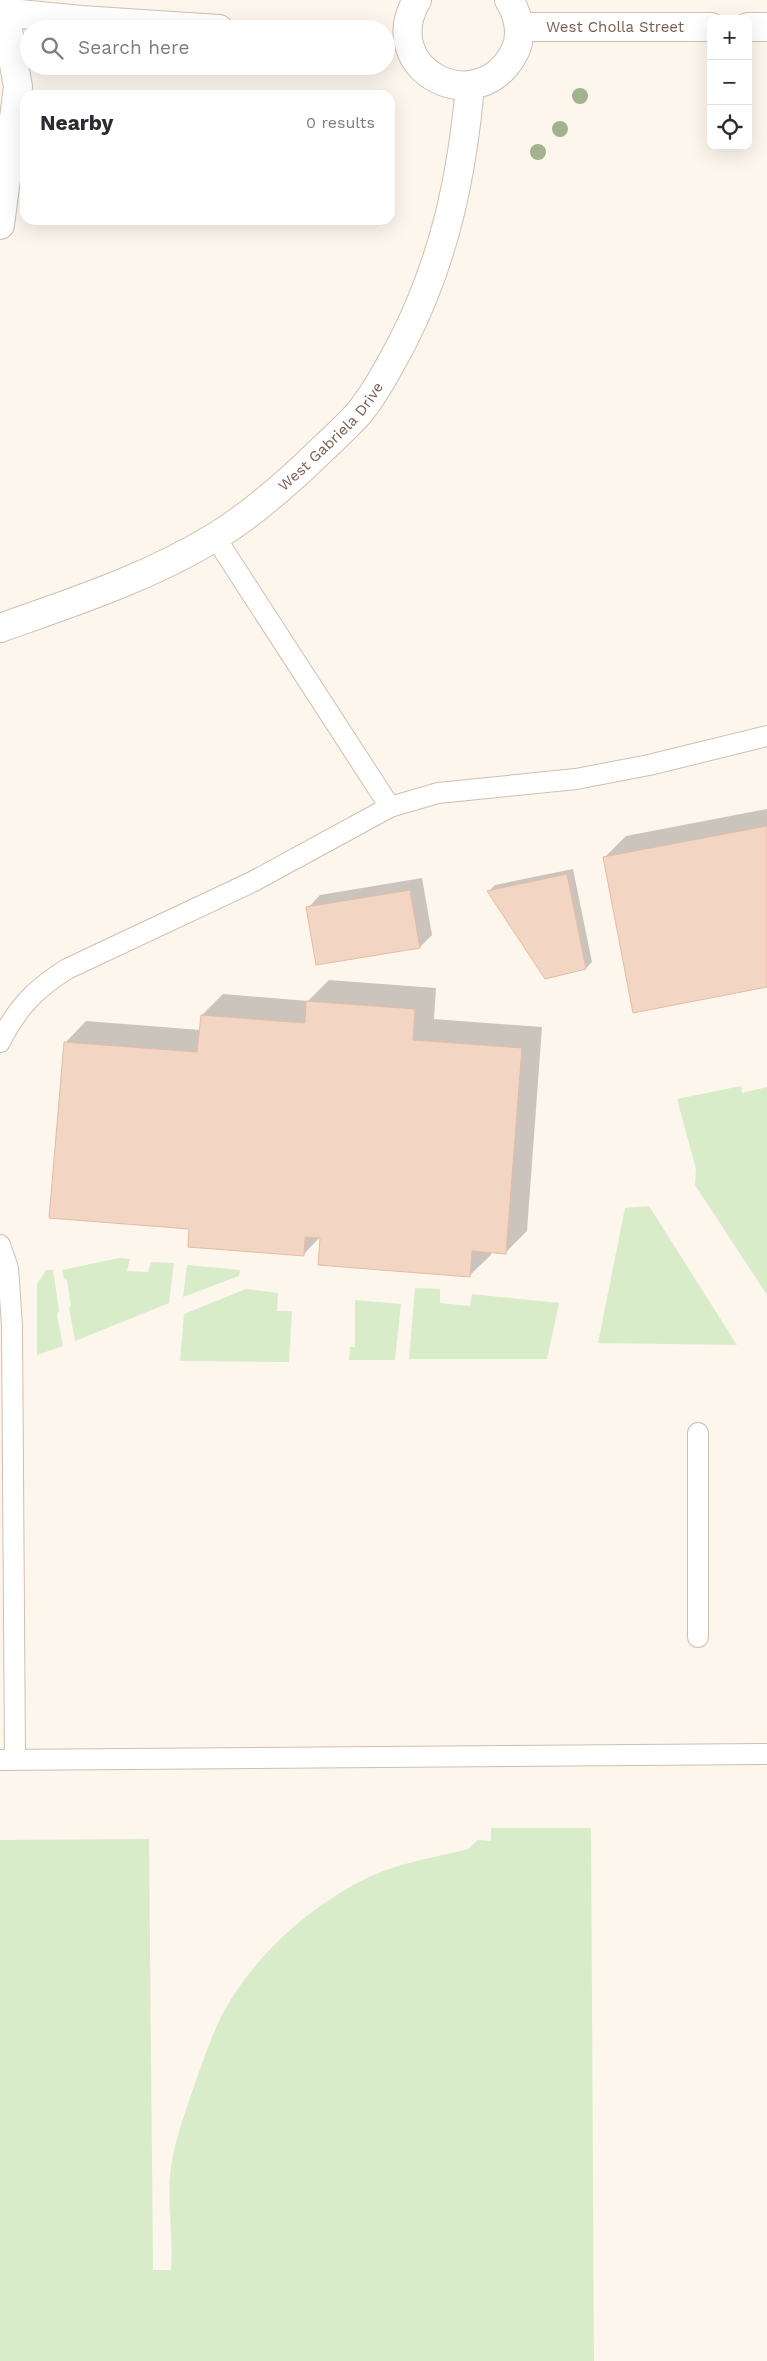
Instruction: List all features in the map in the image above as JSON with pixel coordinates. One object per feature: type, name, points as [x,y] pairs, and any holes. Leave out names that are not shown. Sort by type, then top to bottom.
[{"type":"street","points":[[417,0],[397,30],[409,46],[416,62],[428,74],[443,83],[470,86],[496,76],[509,63],[517,46],[519,27],[515,8],[509,0]]},
{"type":"street","points":[[0,225],[2,184],[18,87],[2,16],[69,20]]},
{"type":"street","name":"West Cholla Street","points":[[519,27],[707,27]]},
{"type":"street","points":[[752,27],[767,27]]},
{"type":"street","name":"West Gabriela Drive","points":[[0,628],[113,588],[216,537],[270,498],[359,413],[390,366],[418,312],[436,265],[452,210],[466,132],[470,86]]},
{"type":"lane","points":[[216,537],[390,807]]},
{"type":"lane","points":[[0,1042],[12,1020],[43,984],[67,969],[252,882],[390,807],[438,793],[576,779],[650,765],[767,736]]},
{"type":"lane","points":[[0,1244],[8,1268],[12,1326],[8,1760],[767,1754]]},
{"type":"lane","points":[[698,1433],[698,1637]]},
{"type":"green space","points":[[741,1086],[742,1093],[767,1087],[767,1295],[695,1185],[696,1169],[677,1099]]},
{"type":"green space","points":[[649,1206],[737,1345],[598,1343],[625,1208]]},
{"type":"green space","points":[[119,1258],[130,1259],[127,1271],[148,1272],[151,1262],[174,1263],[169,1303],[75,1341],[69,1308],[71,1305],[67,1280],[64,1279],[62,1270]]},
{"type":"green space","points":[[187,1265],[240,1270],[239,1276],[183,1297]]},
{"type":"green space","points":[[46,1270],[53,1270],[59,1310],[57,1315],[63,1346],[37,1355],[37,1284]]},
{"type":"green space","points":[[415,1288],[440,1289],[440,1303],[470,1306],[472,1294],[559,1303],[547,1359],[409,1359]]},
{"type":"green space","points":[[246,1289],[278,1293],[277,1311],[292,1311],[289,1362],[180,1361],[184,1314]]},
{"type":"green space","points":[[355,1300],[401,1304],[395,1360],[349,1360],[350,1347],[355,1347]]},
{"type":"green space","points":[[491,1828],[591,1828],[594,2361],[0,2361],[0,1840],[149,1839],[153,2270],[171,2270],[170,2181],[172,2159],[182,2122],[217,2026],[233,1996],[248,1975],[264,1956],[300,1921],[341,1892],[389,1869],[468,1849],[478,1840],[491,1841]]},
{"type":"building","points":[[767,826],[767,987],[633,1013],[603,857]]},
{"type":"building","points":[[567,874],[586,969],[545,979],[487,891]]},
{"type":"building","points":[[410,890],[420,948],[316,965],[306,907]]},
{"type":"building","points":[[306,1001],[415,1009],[413,1040],[522,1048],[506,1254],[472,1251],[470,1277],[318,1265],[320,1238],[305,1237],[304,1256],[188,1247],[189,1229],[49,1218],[64,1042],[197,1052],[201,1015],[305,1023]]}]
